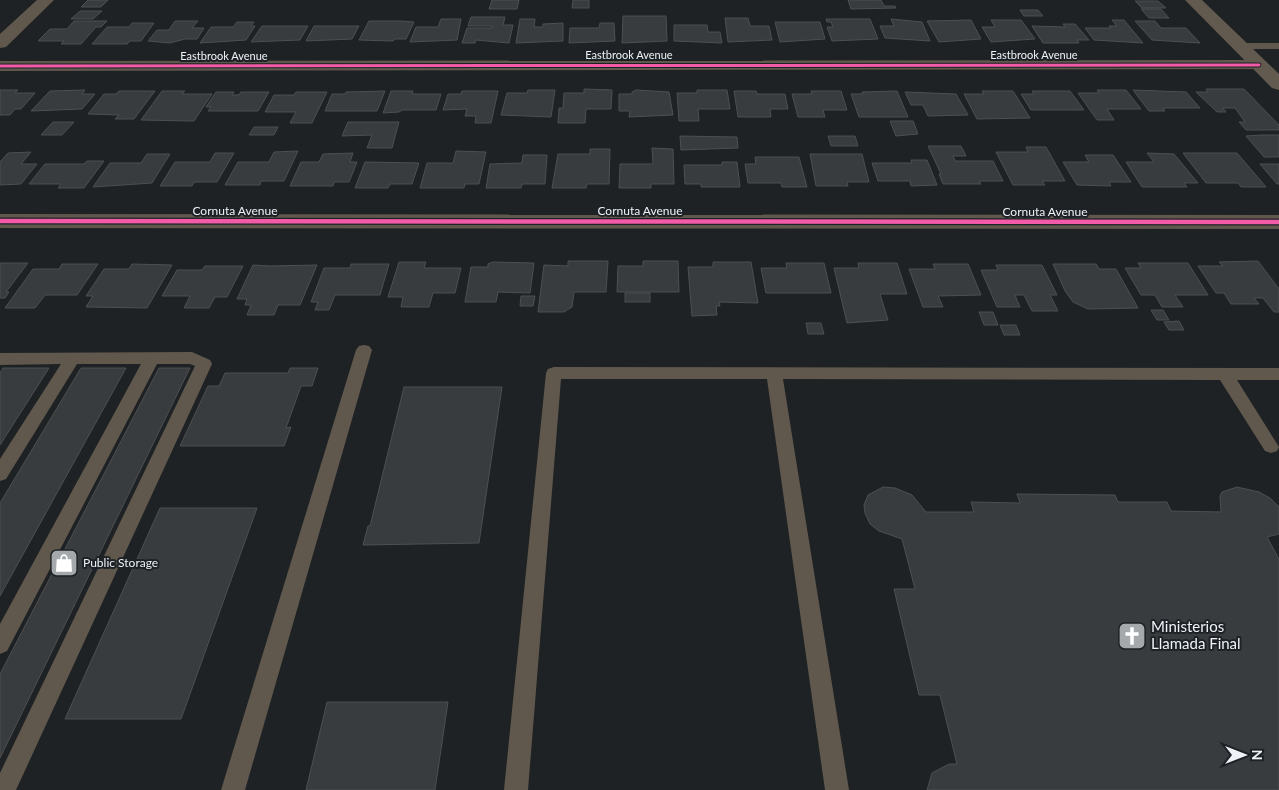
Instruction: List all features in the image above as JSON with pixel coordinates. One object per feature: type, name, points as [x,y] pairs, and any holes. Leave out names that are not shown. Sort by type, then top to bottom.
[{"type":"street","points":[[0,43],[46,0]]},
{"type":"street","points":[[1193,0],[1279,84]]},
{"type":"street","name":"Eastbrook Avenue","points":[[0,66],[1259,64]]},
{"type":"street","name":"Cornuta Avenue","points":[[0,221],[1279,222]]},
{"type":"lane","points":[[1240,46],[1279,46]]},
{"type":"lane","points":[[233,790],[364,350]]},
{"type":"lane","points":[[0,644],[152,358]]},
{"type":"lane","points":[[0,359],[192,358],[204,364],[4,790]]},
{"type":"lane","points":[[0,474],[72,359]]},
{"type":"lane","points":[[516,790],[554,373],[1279,374]]},
{"type":"lane","points":[[774,373],[837,790]]},
{"type":"lane","points":[[1225,374],[1271,446]]},
{"type":"building","points":[[88,0],[108,0],[101,7],[81,7]]},
{"type":"building","points":[[492,0],[519,0],[517,9],[489,9]]},
{"type":"building","points":[[573,0],[589,0],[589,8],[572,8]]},
{"type":"building","points":[[848,0],[881,0],[884,6],[895,6],[896,8],[851,9]]},
{"type":"building","points":[[1135,1],[1158,1],[1166,8],[1142,8]]},
{"type":"building","points":[[1141,9],[1161,9],[1169,18],[1149,18]]},
{"type":"building","points":[[1020,10],[1038,10],[1043,16],[1024,16]]},
{"type":"building","points":[[80,11],[102,11],[93,19],[71,19]]},
{"type":"building","points":[[623,16],[666,16],[667,41],[622,43]]},
{"type":"building","points":[[471,17],[505,17],[503,25],[513,25],[509,43],[476,40],[475,43],[462,43],[467,28],[492,28],[492,26],[468,26]]},
{"type":"building","points":[[725,18],[748,18],[750,26],[769,26],[772,40],[728,42]]},
{"type":"building","points":[[441,19],[461,19],[457,40],[410,42],[416,27],[438,27]]},
{"type":"building","points":[[520,19],[535,19],[534,27],[543,27],[543,24],[563,23],[563,41],[516,43]]},
{"type":"building","points":[[826,19],[870,19],[878,39],[832,41],[827,27],[833,27],[831,22],[827,22]]},
{"type":"building","points":[[891,19],[922,22],[930,41],[885,38],[880,26],[894,26]]},
{"type":"building","points":[[971,20],[981,39],[939,42],[927,21]]},
{"type":"building","points":[[991,20],[1021,20],[1035,39],[991,42],[982,27],[995,27]]},
{"type":"building","points":[[1112,20],[1124,20],[1143,43],[1094,40],[1085,28],[1111,28],[1109,26],[1117,26]]},
{"type":"building","points":[[74,21],[107,21],[101,27],[96,27],[81,44],[61,44],[64,41],[38,41],[50,29],[67,29]]},
{"type":"building","points":[[175,21],[198,21],[192,28],[204,28],[197,39],[185,39],[170,43],[148,41],[157,30],[169,30]]},
{"type":"building","points":[[369,21],[414,22],[406,39],[395,39],[393,41],[359,40]]},
{"type":"building","points":[[1135,21],[1155,21],[1161,28],[1186,28],[1200,43],[1152,40]]},
{"type":"building","points":[[237,22],[254,22],[251,26],[255,26],[246,40],[200,43],[211,27],[233,27]]},
{"type":"building","points":[[775,22],[820,22],[825,39],[780,42]]},
{"type":"building","points":[[132,23],[154,23],[141,41],[130,41],[127,44],[92,44],[107,27],[129,27]]},
{"type":"building","points":[[600,23],[614,23],[615,41],[569,43],[570,28],[599,28]]},
{"type":"building","points":[[1063,24],[1075,24],[1089,40],[1077,40],[1079,43],[1043,43],[1032,26],[1065,27]]},
{"type":"building","points":[[674,25],[707,25],[708,32],[720,32],[722,43],[674,41]]},
{"type":"building","points":[[262,26],[308,26],[300,40],[251,42]]},
{"type":"building","points":[[314,26],[359,26],[352,39],[306,41]]},
{"type":"building","points":[[584,89],[612,90],[611,109],[586,109],[585,123],[558,123],[559,108],[563,108],[564,93],[584,93]]},
{"type":"building","points":[[1206,89],[1244,89],[1279,125],[1279,130],[1246,130],[1239,122],[1245,122],[1235,108],[1223,108],[1226,112],[1217,112],[1196,92],[1208,92]]},
{"type":"building","points":[[0,90],[18,90],[15,93],[35,93],[21,109],[15,109],[10,115],[0,115]]},
{"type":"building","points":[[85,90],[82,94],[95,94],[82,109],[31,111],[50,91]]},
{"type":"building","points":[[528,90],[555,90],[551,117],[501,115],[507,93],[527,93]]},
{"type":"building","points":[[636,90],[669,92],[673,115],[629,117],[630,111],[619,111],[619,94],[632,94]]},
{"type":"building","points":[[697,90],[727,90],[730,109],[698,109],[699,121],[679,121],[677,93],[697,93]]},
{"type":"building","points":[[1097,90],[1126,90],[1141,109],[1107,109],[1114,120],[1097,120],[1078,93],[1099,93]]},
{"type":"building","points":[[1133,90],[1186,92],[1200,108],[1163,108],[1165,111],[1149,111]]},
{"type":"building","points":[[119,91],[155,91],[134,119],[115,119],[119,115],[88,114],[104,94],[116,94]]},
{"type":"building","points":[[162,91],[185,91],[182,94],[212,94],[194,121],[141,120]]},
{"type":"building","points":[[385,91],[377,111],[325,111],[332,94]]},
{"type":"building","points":[[391,91],[413,91],[412,94],[441,94],[436,110],[402,110],[399,112],[383,113]]},
{"type":"building","points":[[462,91],[498,91],[491,123],[475,123],[476,116],[465,116],[467,109],[443,110],[448,94],[461,94]]},
{"type":"building","points":[[734,91],[756,91],[757,94],[785,94],[788,109],[770,109],[771,117],[738,117]]},
{"type":"building","points":[[811,91],[841,91],[847,110],[823,110],[825,117],[798,117],[792,94],[812,94]]},
{"type":"building","points":[[897,91],[908,117],[859,117],[851,94],[863,94],[862,92]]},
{"type":"building","points":[[982,91],[1013,91],[1030,118],[977,119],[964,94],[984,94]]},
{"type":"building","points":[[1032,91],[1070,91],[1084,110],[1031,110],[1021,94],[1034,94]]},
{"type":"building","points":[[216,92],[234,92],[232,95],[239,95],[241,92],[269,92],[258,111],[208,111],[211,107],[206,107]]},
{"type":"building","points":[[296,92],[327,92],[312,123],[290,123],[296,112],[265,112],[274,95],[294,95]]},
{"type":"building","points":[[905,92],[956,94],[968,115],[928,116],[923,105],[911,105]]},
{"type":"building","points":[[890,121],[913,121],[918,134],[896,136]]},
{"type":"building","points":[[53,122],[74,122],[62,135],[41,135]]},
{"type":"building","points":[[348,122],[399,122],[392,148],[367,148],[372,135],[342,136]]},
{"type":"building","points":[[254,127],[278,127],[274,135],[249,135]]},
{"type":"building","points":[[1279,135],[1279,157],[1264,157],[1246,136]]},
{"type":"building","points":[[680,136],[737,137],[738,148],[681,150]]},
{"type":"building","points":[[828,136],[855,136],[858,146],[831,146]]},
{"type":"building","points":[[928,146],[961,146],[966,156],[953,156],[955,161],[993,161],[1003,181],[979,181],[981,184],[943,184],[939,174],[941,174]]},
{"type":"building","points":[[1026,147],[1046,147],[1065,181],[1042,181],[1045,185],[1013,185],[996,152],[1028,152]]},
{"type":"building","points":[[652,148],[673,149],[674,184],[651,184],[651,188],[619,188],[620,164],[653,164]]},
{"type":"building","points":[[590,149],[610,149],[609,184],[587,184],[586,188],[552,188],[558,154],[590,154]]},
{"type":"building","points":[[298,151],[284,181],[261,181],[260,185],[225,185],[238,162],[269,162],[274,152]]},
{"type":"building","points":[[456,151],[486,152],[479,184],[465,184],[464,188],[420,188],[427,163],[453,163]]},
{"type":"building","points":[[31,152],[21,164],[37,164],[21,184],[0,185],[0,162],[8,153]]},
{"type":"building","points":[[215,153],[234,153],[217,182],[194,182],[192,186],[160,186],[175,162],[210,162]]},
{"type":"building","points":[[353,153],[350,162],[357,162],[349,182],[334,182],[333,186],[290,186],[301,162],[319,162],[323,154]]},
{"type":"building","points":[[1147,153],[1174,154],[1198,183],[1184,183],[1187,187],[1142,187],[1126,162],[1154,162]]},
{"type":"building","points":[[1183,153],[1237,153],[1266,187],[1241,187],[1238,183],[1206,183]]},
{"type":"building","points":[[147,154],[170,154],[152,183],[93,187],[110,163],[141,163]]},
{"type":"building","points":[[810,154],[862,154],[869,182],[847,182],[848,186],[816,186]]},
{"type":"building","points":[[523,155],[547,155],[545,184],[522,184],[521,188],[486,188],[490,164],[522,163]]},
{"type":"building","points":[[1085,155],[1113,155],[1131,182],[1109,182],[1111,186],[1077,185],[1063,162],[1089,162]]},
{"type":"building","points":[[755,157],[799,157],[807,187],[782,187],[781,183],[748,183],[745,164],[756,164]]},
{"type":"building","points":[[911,160],[927,160],[937,185],[911,186],[910,181],[878,181],[872,163],[912,163]]},
{"type":"building","points":[[87,161],[104,161],[84,188],[58,188],[61,184],[29,184],[45,164],[84,164]]},
{"type":"building","points":[[365,162],[419,163],[412,184],[390,184],[388,188],[355,188]]},
{"type":"building","points":[[722,162],[737,162],[740,187],[701,187],[701,184],[685,184],[684,165],[722,165]]},
{"type":"building","points":[[1260,164],[1279,164],[1279,184],[1277,184]]},
{"type":"building","points":[[568,261],[608,261],[606,292],[574,292],[572,307],[564,312],[538,312],[544,265],[568,266]]},
{"type":"building","points":[[643,261],[678,261],[679,292],[617,292],[618,266],[643,266]]},
{"type":"building","points":[[1258,261],[1279,289],[1279,312],[1274,312],[1263,298],[1254,298],[1259,304],[1231,304],[1224,293],[1216,293],[1198,266],[1223,266],[1219,262]]},
{"type":"building","points":[[399,262],[426,262],[424,268],[461,268],[455,293],[433,293],[429,307],[401,307],[403,297],[388,297]]},
{"type":"building","points":[[493,262],[534,263],[530,293],[498,292],[496,302],[465,302],[471,267],[488,267],[488,264]]},
{"type":"building","points":[[713,262],[751,262],[758,303],[719,302],[720,306],[716,306],[717,315],[692,316],[688,267],[713,267]]},
{"type":"building","points":[[0,263],[28,263],[6,292],[9,292],[5,298],[0,298]]},
{"type":"building","points":[[786,263],[824,263],[831,293],[766,293],[761,268],[787,268]]},
{"type":"building","points":[[858,263],[897,263],[907,294],[880,294],[888,320],[847,323],[834,268],[859,268]]},
{"type":"building","points":[[1138,263],[1188,263],[1208,295],[1175,295],[1183,307],[1162,307],[1155,295],[1141,295],[1125,268],[1141,268]]},
{"type":"building","points":[[62,264],[98,264],[77,295],[45,295],[35,308],[5,308],[33,269],[59,269]]},
{"type":"building","points":[[132,264],[172,265],[147,308],[86,307],[93,296],[86,296],[104,269],[129,269]]},
{"type":"building","points":[[351,264],[389,264],[380,295],[335,295],[329,310],[315,310],[318,302],[311,302],[324,268],[350,268]]},
{"type":"building","points":[[933,264],[968,264],[981,295],[938,296],[943,307],[923,307],[909,269],[935,269]]},
{"type":"building","points":[[1053,264],[1096,264],[1099,269],[1116,269],[1138,308],[1088,309],[1073,302],[1065,291]]},
{"type":"building","points":[[253,265],[317,265],[300,305],[278,305],[274,315],[247,315],[251,305],[245,305],[247,299],[237,299]]},
{"type":"building","points":[[996,265],[1042,265],[1057,295],[1050,295],[1058,311],[1032,311],[1024,295],[1015,295],[1020,307],[997,307],[981,270],[998,270]]},
{"type":"building","points":[[205,266],[243,266],[227,297],[215,297],[209,308],[184,308],[190,296],[162,296],[177,270],[202,270]]},
{"type":"building","points":[[625,293],[650,293],[650,302],[625,302]]},
{"type":"building","points":[[521,296],[535,296],[533,306],[520,306]]},
{"type":"building","points":[[1151,310],[1163,310],[1169,320],[1157,320]]},
{"type":"building","points":[[979,312],[993,312],[998,325],[984,325]]},
{"type":"building","points":[[1179,321],[1184,330],[1169,330],[1164,322]]},
{"type":"building","points":[[806,323],[821,323],[824,334],[808,334]]},
{"type":"building","points":[[1000,325],[1016,325],[1020,335],[1004,335]]},
{"type":"building","points":[[3,368],[49,368],[0,445],[0,373]]},
{"type":"building","points":[[81,368],[126,368],[0,596],[0,503]]},
{"type":"building","points":[[159,368],[190,368],[0,758],[0,674]]},
{"type":"building","points":[[290,368],[318,368],[312,386],[301,386],[286,428],[291,427],[284,446],[180,446],[208,386],[219,386],[225,373],[288,373]]},
{"type":"building","points":[[404,387],[502,387],[479,543],[363,545],[368,526],[370,526]]},
{"type":"building","points":[[883,487],[895,488],[912,495],[926,512],[974,512],[971,502],[1020,503],[1017,494],[1115,495],[1118,502],[1167,502],[1171,511],[1221,512],[1220,496],[1222,492],[1237,487],[1259,492],[1270,498],[1279,507],[1279,534],[1267,537],[1279,559],[1279,790],[927,790],[932,773],[949,764],[957,764],[940,695],[919,695],[894,589],[915,589],[902,539],[879,531],[870,524],[865,513],[864,505],[868,495]]},
{"type":"building","points":[[160,508],[257,508],[181,719],[65,719]]},
{"type":"building","points":[[327,702],[448,702],[435,790],[306,790]]},
{"type":"cycle path","points":[[0,66],[1259,65]]},
{"type":"cycle path","points":[[0,221],[1279,222]]},
{"type":"place","name":"Public Storage","points":[[64,563]]},
{"type":"place","name":"Ministerios Llamada Final","points":[[1132,636]]}]
